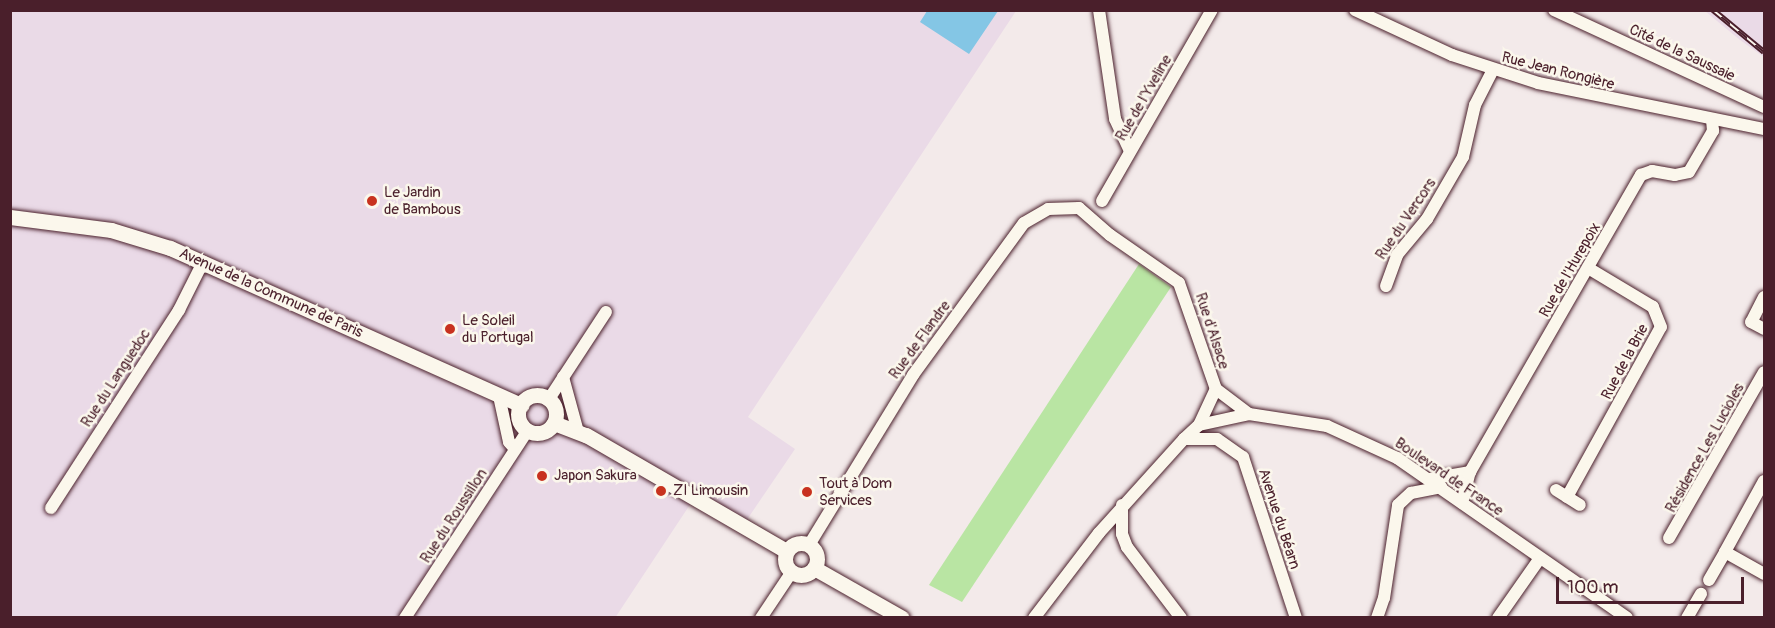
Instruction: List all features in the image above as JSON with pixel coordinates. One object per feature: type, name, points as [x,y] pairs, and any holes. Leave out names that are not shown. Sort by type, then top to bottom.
[{"type":"street","points":[[1099,10],[1115,119],[1130,152]]},
{"type":"street","name":"Rue de l'Yveline","points":[[1102,201],[1212,10]]},
{"type":"street","name":"Rue Jean Rongière","points":[[1355,10],[1452,55],[1493,70],[1570,92],[1764,129]]},
{"type":"street","name":"Cité de la Saussaie","points":[[1554,10],[1764,107]]},
{"type":"street","name":"Rue du Vercors","points":[[1386,286],[1396,255],[1427,219],[1463,157],[1474,105],[1493,70]]},
{"type":"street","name":"Rue de l'Hurepoix","points":[[1462,503],[1470,472],[1641,175],[1652,171],[1689,172],[1713,131],[1712,120]]},
{"type":"street","name":"Rue de Flandre","points":[[809,545],[849,485],[895,401],[1024,223],[1039,212],[1067,206],[1079,208],[1091,220]]},
{"type":"street","name":"Avenue de la Commune de Paris","points":[[10,217],[111,230],[203,262],[521,405]]},
{"type":"street","name":"Rue d'Alsace","points":[[1091,220],[1179,283],[1216,389],[1250,414]]},
{"type":"street","name":"Rue du Languedoc","points":[[51,508],[179,310],[203,262]]},
{"type":"street","name":"Rue de la Brie","points":[[1580,505],[1562,493],[1661,327],[1653,307],[1588,268]]},
{"type":"street","points":[[1764,297],[1751,321],[1764,329]]},
{"type":"street","points":[[549,399],[606,312]]},
{"type":"street","name":"Résidence Les Lucioles","points":[[1669,538],[1764,372]]},
{"type":"street","points":[[563,377],[578,432]]},
{"type":"street","name":"Rue d'Alsace","points":[[1199,425],[1211,404],[1216,389]]},
{"type":"street","points":[[499,396],[509,442],[515,449]]},
{"type":"street","points":[[533,396],[549,399],[556,410],[554,423],[542,432],[528,430],[519,419],[521,405],[533,396]]},
{"type":"street","name":"Boulevard de France","points":[[1199,425],[1250,414],[1327,426],[1379,448],[1442,487],[1627,618]]},
{"type":"street","points":[[554,423],[578,432],[786,551]]},
{"type":"street","points":[[1034,618],[1122,505],[1199,425]]},
{"type":"street","name":"Rue du Roussillon","points":[[405,618],[528,430]]},
{"type":"street","name":"Avenue du Béarn","points":[[1184,439],[1224,441],[1243,457],[1296,618]]},
{"type":"street","points":[[1429,479],[1470,472]]},
{"type":"street","points":[[1709,580],[1764,481]]},
{"type":"street","points":[[1377,618],[1384,598],[1398,505],[1410,493],[1442,487]]},
{"type":"street","points":[[1122,505],[1122,534],[1127,548],[1181,618]]},
{"type":"street","points":[[799,543],[809,545],[817,558],[814,568],[804,576],[791,573],[785,566],[786,551],[799,543]]},
{"type":"street","points":[[1725,552],[1764,574]]},
{"type":"street","points":[[1498,618],[1540,558]]},
{"type":"street","points":[[814,568],[902,618]]},
{"type":"street","points":[[761,618],[791,573]]},
{"type":"street","points":[[1687,618],[1701,594]]},
{"type":"shaded area","points":[[10,11],[1016,11],[748,417],[795,449],[744,524],[695,497],[615,618],[11,617]]},
{"type":"shaded area","points":[[1705,11],[1764,11],[1764,57],[1740,40]]},
{"type":"green space","points":[[1139,264],[1171,287],[962,602],[929,585]]},
{"type":"water","points":[[927,11],[998,11],[969,54],[920,22]]},
{"type":"railway","points":[[1713,10],[1764,52]]},
{"type":"place","name":"Le Jardin de Bambous","points":[[372,201]]},
{"type":"place","name":"Le Soleil du Portugal","points":[[450,329]]},
{"type":"place","name":"Japon Sakura","points":[[542,476]]},
{"type":"place","name":"ZI Limousin","points":[[661,491]]},
{"type":"place","name":"Tout à Dom Services","points":[[807,492]]}]
